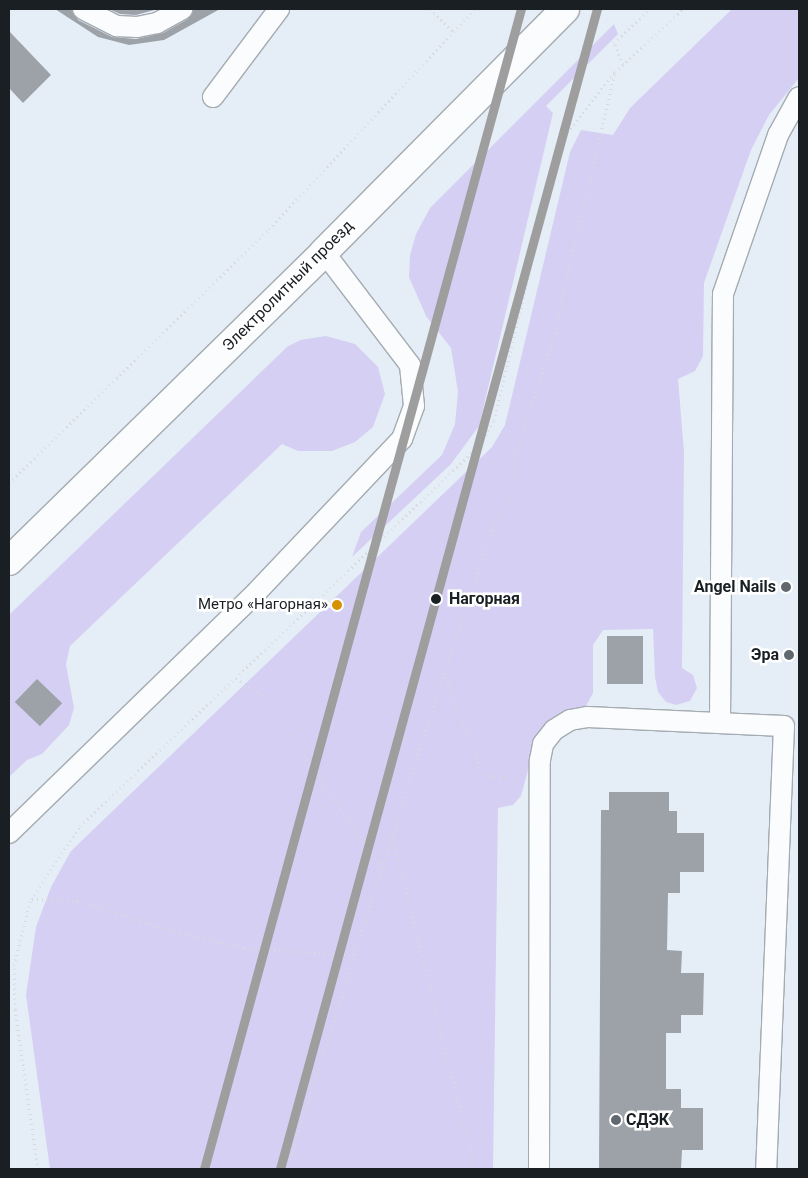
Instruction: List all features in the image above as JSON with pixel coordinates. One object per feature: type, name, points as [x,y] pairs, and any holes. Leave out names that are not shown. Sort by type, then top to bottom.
[{"type":"street","name":"Электролитный проезд","points":[[9,561],[324,252],[565,9]]},
{"type":"lane","points":[[83,9],[117,26],[137,27],[157,23],[182,9]]},
{"type":"lane","points":[[213,97],[279,9]]},
{"type":"lane","points":[[720,722],[723,294],[778,135],[799,97]]},
{"type":"lane","points":[[9,833],[250,599],[402,439],[414,406],[410,366],[324,252]]},
{"type":"lane","points":[[539,1169],[540,780],[543,744],[554,730],[570,720],[587,717],[791,726],[766,1169]]},
{"type":"path","points":[[430,9],[453,31]]},
{"type":"path","points":[[9,483],[269,229],[475,9]]},
{"type":"path","points":[[623,64],[614,43],[650,9]]},
{"type":"path","points":[[38,1169],[15,992],[16,956],[31,899],[80,826],[481,444],[494,420],[561,140],[615,72],[683,9]]},
{"type":"path","points":[[287,1169],[391,833],[493,526],[511,498],[513,464],[552,343],[615,72]]},
{"type":"path","points":[[444,673],[480,767],[490,776]]},
{"type":"path","points":[[236,678],[264,697],[381,867]]},
{"type":"path","points":[[391,833],[475,1169]]},
{"type":"path","points":[[31,899],[78,901],[160,928],[244,948],[354,955]]},
{"type":"shaded area","points":[[732,9],[799,9],[799,78],[769,115],[751,150],[704,283],[703,356],[695,371],[678,379],[684,452],[682,668],[693,675],[697,688],[690,701],[676,705],[666,702],[658,692],[655,677],[653,629],[603,630],[593,645],[593,693],[586,706],[533,752],[521,796],[513,805],[498,808],[493,1169],[50,1169],[26,995],[36,927],[51,887],[71,851],[492,447],[505,425],[570,152],[581,130],[613,135],[630,108]]},
{"type":"shaded area","points":[[614,24],[618,34],[546,106],[553,113],[479,426],[451,464],[352,557],[361,532],[442,455],[455,424],[458,392],[451,348],[426,316],[409,277],[410,255],[416,234],[430,208]]},
{"type":"shaded area","points":[[326,336],[355,344],[378,367],[385,394],[373,427],[355,442],[332,451],[298,451],[282,444],[70,646],[66,664],[74,708],[69,725],[42,754],[27,760],[9,777],[9,615],[287,347],[300,340]]},
{"type":"building","points":[[55,9],[71,9],[78,20],[112,37],[136,39],[163,33],[188,19],[194,9],[220,9],[164,40],[129,45],[98,37]]},
{"type":"building","points":[[109,9],[158,9],[136,15],[120,14]]},
{"type":"building","points":[[9,31],[51,75],[23,103],[9,88]]},
{"type":"building","points":[[607,636],[643,636],[643,684],[607,684]]},
{"type":"building","points":[[37,679],[62,703],[40,726],[15,702]]},
{"type":"building","points":[[609,792],[669,792],[669,811],[677,811],[677,833],[704,833],[704,872],[680,872],[680,893],[668,893],[667,950],[682,951],[681,973],[704,973],[703,1015],[681,1015],[681,1033],[666,1033],[666,1089],[681,1089],[681,1108],[703,1108],[703,1150],[682,1150],[681,1169],[599,1169],[601,810],[609,810]]},
{"type":"transit line","points":[[204,1169],[521,9]]},
{"type":"transit line","points":[[280,1169],[597,9]]},
{"type":"place","name":"Angel Nails","points":[[786,587]]},
{"type":"place","name":"Нагорная","points":[[436,599]]},
{"type":"place","name":"Метро «Нагорная»","points":[[337,605]]},
{"type":"place","name":"Эра","points":[[789,655]]},
{"type":"place","name":"СДЭК","points":[[616,1120]]}]
